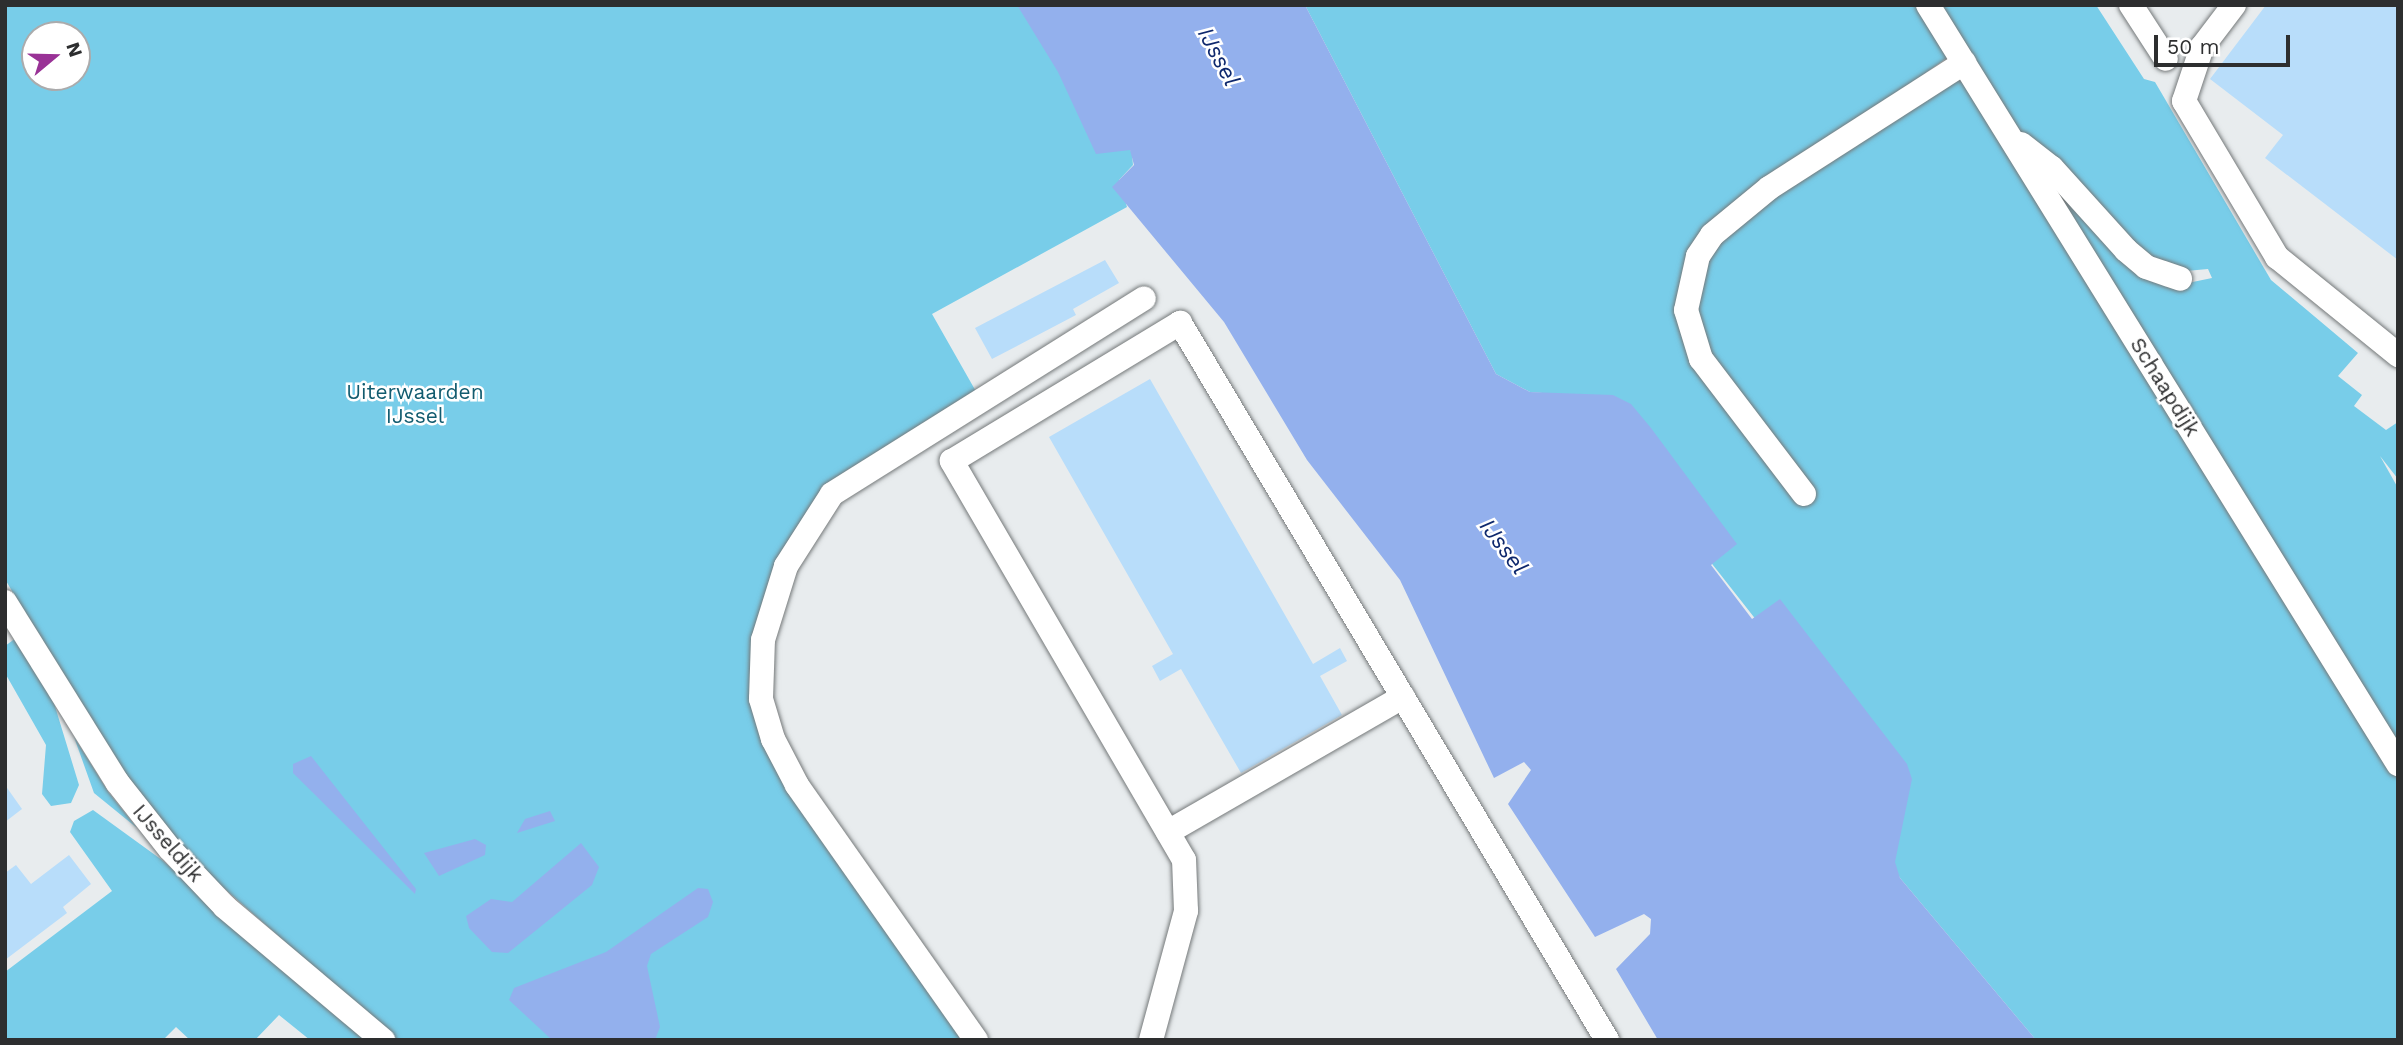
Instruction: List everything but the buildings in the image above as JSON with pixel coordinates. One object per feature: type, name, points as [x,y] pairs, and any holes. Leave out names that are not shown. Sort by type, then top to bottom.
[{"type":"street","points":[[2131,5],[2166,58]]},
{"type":"street","points":[[2234,5],[2202,47],[2184,101],[2277,257],[2398,355]]},
{"type":"street","name":"Schaapdijk","points":[[1930,7],[2398,764]]},
{"type":"street","points":[[1804,494],[1702,359],[1686,310],[1698,256],[1712,234],[1769,188],[1964,63]]},
{"type":"street","points":[[2007,132],[2052,168],[2126,250],[2146,267],[2180,279]]},
{"type":"street","points":[[976,1040],[791,774],[761,698],[763,640],[786,566],[832,494],[1144,298]]},
{"type":"street","points":[[1152,1040],[1186,911],[1184,860],[952,461],[1180,323],[1607,1040]]},
{"type":"street","name":"IJsseldijk","points":[[5,602],[105,764],[170,849],[225,907],[383,1040]]},
{"type":"street","points":[[1168,832],[1403,697]]},
{"type":"green space","name":"Uiterwaarden IJssel","points":[[5,5],[1071,5],[1132,154],[1133,165],[1119,180],[1127,207],[932,314],[978,395],[829,484],[810,513],[757,700],[972,1040],[397,1040],[177,847],[97,738],[5,579]]},
{"type":"green space","points":[[1305,5],[1920,5],[1948,57],[1913,82],[1964,80],[2398,780],[2398,1040],[2036,1040],[1900,878],[1757,621],[1580,396],[1530,392],[1496,374]]},
{"type":"green space","points":[[1940,5],[2096,5],[2144,79],[2155,82],[2271,280],[2358,353],[2338,376],[2362,395],[2354,406],[2386,430],[2398,422],[2398,479],[2380,456],[2398,488],[2398,743],[2041,169],[2141,274],[2183,284],[2212,278],[2208,269],[2175,272],[2130,247],[2012,124]]},
{"type":"green space","points":[[16,638],[54,703],[79,785],[71,803],[51,806],[42,794],[46,745],[5,673],[5,646]]},
{"type":"green space","points":[[74,737],[109,793],[137,828],[94,793]]},
{"type":"green space","points":[[93,810],[162,860],[367,1040],[310,1040],[279,1015],[255,1040],[190,1040],[176,1027],[163,1040],[5,1040],[5,972],[112,891],[70,832],[74,821]]},
{"type":"water","name":"IJssel","points":[[1017,5],[1305,5],[1496,374],[1530,392],[1613,395],[1631,404],[1651,428],[1737,544],[1711,565],[1752,619],[1780,599],[1907,764],[1912,779],[1895,862],[1900,878],[2036,1040],[1658,1040],[1616,969],[1650,934],[1651,919],[1644,914],[1595,937],[1508,804],[1531,770],[1524,762],[1494,778],[1400,580],[1307,460],[1224,322],[1112,187],[1134,165],[1130,150],[1096,154],[1058,72]]},
{"type":"water","points":[[311,756],[416,889],[415,894],[293,773],[293,764]]},
{"type":"water","points":[[550,811],[555,821],[517,833],[525,819]]},
{"type":"water","points":[[475,839],[486,845],[485,855],[439,876],[424,853]]},
{"type":"water","points":[[581,843],[599,867],[592,885],[508,953],[492,952],[469,928],[466,916],[491,899],[512,902]]},
{"type":"water","points":[[698,888],[708,889],[713,902],[708,917],[651,954],[647,966],[660,1027],[655,1040],[552,1040],[509,1000],[514,988],[606,952]]}]
